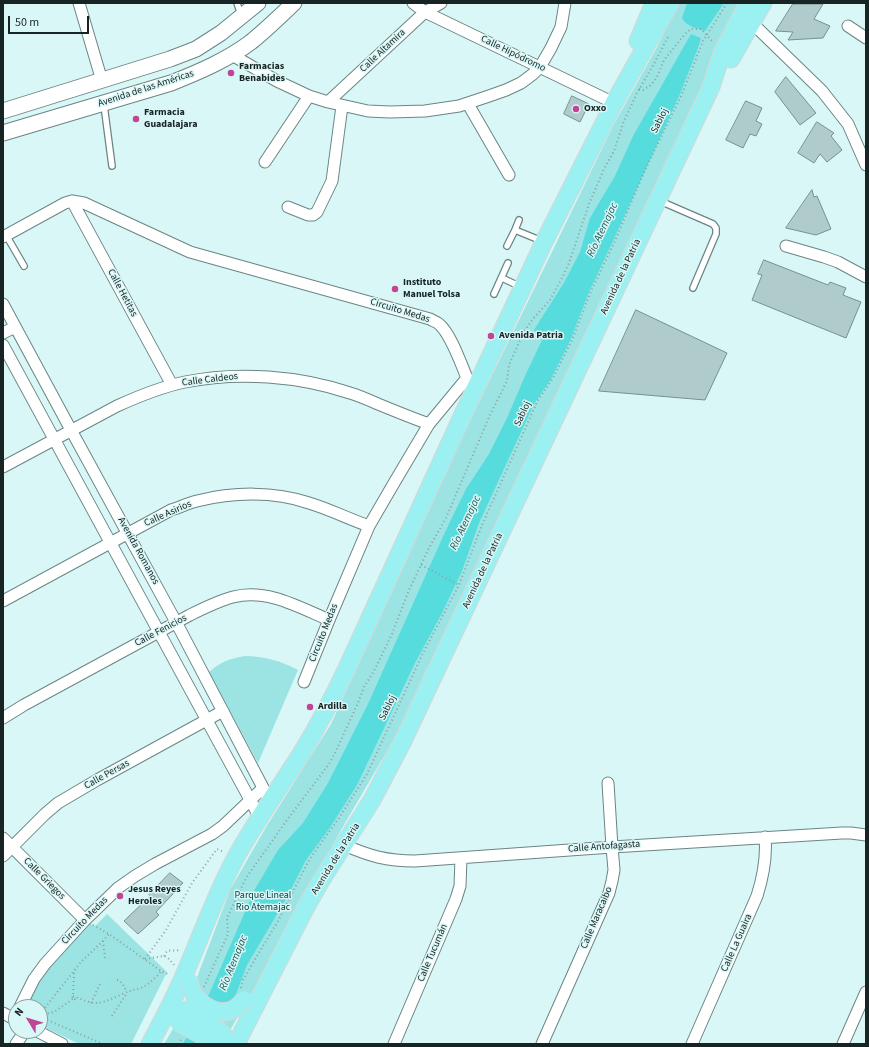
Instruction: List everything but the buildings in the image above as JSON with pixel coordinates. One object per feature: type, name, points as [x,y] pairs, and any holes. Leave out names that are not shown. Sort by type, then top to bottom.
[{"type":"main road","name":"Avenida de las Américas","points":[[3,111],[170,60],[196,50],[240,10],[258,3]]},
{"type":"main road","name":"Avenida de las Américas","points":[[3,133],[193,75],[232,55],[251,42],[294,3]]},
{"type":"main road","points":[[174,1014],[182,981],[222,883],[260,818],[266,794],[301,754],[331,701],[347,668],[474,377],[523,288],[544,242],[614,103],[624,70],[637,44],[654,3]]},
{"type":"main road","points":[[614,103],[634,89],[670,3]]},
{"type":"main road","name":"Avenida de la Patria","points":[[227,1043],[291,936],[319,884],[372,800],[403,741],[658,200],[710,87],[722,53],[748,3]]},
{"type":"main road","name":"Avenida de la Patria","points":[[710,87],[731,59],[763,3]]},
{"type":"main road","points":[[150,1044],[174,1014],[189,981],[210,932],[214,903]]},
{"type":"main road","points":[[189,981],[192,991],[197,999],[219,1012],[229,1011],[241,1004],[291,936]]},
{"type":"main road","points":[[174,1014],[215,1026],[223,1034],[227,1043]]},
{"type":"street","points":[[79,3],[102,81]]},
{"type":"street","name":"Calle Hipódromo","points":[[413,3],[425,12],[614,103]]},
{"type":"street","name":"Calle Altamira","points":[[328,102],[425,12],[441,3]]},
{"type":"street","points":[[232,55],[277,81],[309,96],[342,106],[368,111],[390,112],[425,111],[459,106],[490,96],[521,83],[533,74],[540,67],[551,48],[560,27],[565,3]]},
{"type":"street","points":[[752,23],[822,90],[848,124],[865,158]]},
{"type":"street","points":[[848,26],[866,38]]},
{"type":"street","points":[[264,162],[309,96]]},
{"type":"street","points":[[468,104],[509,175]]},
{"type":"street","points":[[288,207],[308,215],[313,215],[317,212],[332,181],[342,106]]},
{"type":"street","points":[[4,236],[65,203],[72,201]]},
{"type":"street","name":"Circuito Medas","points":[[72,201],[84,203],[190,252],[430,319],[439,324],[474,377],[429,424],[369,526],[328,620],[304,682]]},
{"type":"street","name":"Calle Hetitas","points":[[72,201],[172,385]]},
{"type":"street","points":[[786,246],[838,262],[866,277]]},
{"type":"street","name":"Avenida Romanos","points":[[3,304],[176,622],[266,794]]},
{"type":"street","points":[[3,333],[15,327]]},
{"type":"street","name":"Avenida Romanos","points":[[3,345],[260,818]]},
{"type":"street","name":"Calle Caldeos","points":[[3,467],[116,406],[132,399],[172,385],[213,378],[245,376],[279,378],[317,384],[351,393],[429,424]]},
{"type":"street","name":"Calle Asirios","points":[[3,601],[171,510],[196,501],[245,494],[271,495],[309,503],[369,526]]},
{"type":"street","name":"Calle Fenicios","points":[[3,718],[176,622],[214,603],[235,596],[250,594],[262,595],[282,600],[328,620]]},
{"type":"street","name":"Calle Persas","points":[[3,856],[44,814],[58,803],[223,711]]},
{"type":"street","name":"Calle Maracaibo","points":[[542,1044],[609,893],[614,870],[608,783]]},
{"type":"street","name":"Circuito Medas","points":[[24,999],[34,979],[45,964],[85,920],[118,888],[155,864],[212,834],[223,826],[250,800],[266,794]]},
{"type":"street","name":"Calle Antofagasta","points":[[344,845],[359,852],[379,858],[398,861],[842,832],[866,835]]},
{"type":"street","name":"Calle La Guaira","points":[[692,1044],[757,896],[766,861],[765,837]]},
{"type":"street","name":"Calle Griegos","points":[[3,838],[85,920]]},
{"type":"street","name":"Calle Tucumán","points":[[394,1044],[456,899],[460,886],[461,858]]},
{"type":"street","points":[[843,1044],[866,992]]},
{"type":"street","points":[[48,1037],[62,1044]]},
{"type":"lane","points":[[104,103],[112,166]]},
{"type":"lane","points":[[658,200],[713,224],[716,228],[716,234],[693,288]]},
{"type":"lane","points":[[507,246],[519,220]]},
{"type":"lane","points":[[515,230],[544,242]]},
{"type":"lane","points":[[4,236],[24,266]]},
{"type":"lane","points":[[494,294],[508,263]]},
{"type":"lane","points":[[502,278],[523,288]]},
{"type":"path","name":"Sabloj","points":[[241,1004],[237,1002],[243,980],[278,921],[309,860],[367,774],[424,653],[459,584],[482,525],[519,440],[538,400],[553,378],[572,340],[591,291],[614,243],[646,168],[682,94],[703,41],[727,3]]},
{"type":"path","points":[[228,934],[227,918],[246,878],[329,764],[336,751],[364,687],[374,671],[392,634],[409,590],[429,548],[446,518],[490,415],[507,381],[509,365],[524,331],[550,300],[569,263],[588,204],[614,151],[628,112],[634,89],[655,62],[672,29]]},
{"type":"path","points":[[634,89],[643,90],[651,85],[657,77],[664,60],[685,34],[691,29],[701,29],[722,53]]},
{"type":"path","points":[[421,565],[459,584]]},
{"type":"path","points":[[145,960],[166,930],[192,884],[217,849],[222,851],[225,855]]},
{"type":"path","points":[[85,920],[109,934],[161,971],[171,976]]},
{"type":"path","points":[[48,1005],[81,962],[109,934]]},
{"type":"path","points":[[103,941],[105,958]]},
{"type":"path","points":[[164,956],[167,951],[182,949]]},
{"type":"path","points":[[145,960],[164,956],[169,959],[176,969]]},
{"type":"path","points":[[73,996],[91,1003],[104,1002],[146,985],[161,971]]},
{"type":"path","points":[[73,999],[74,972]]},
{"type":"path","points":[[117,980],[123,984],[127,992]]},
{"type":"path","points":[[91,1003],[100,984]]},
{"type":"path","points":[[112,1016],[127,992]]},
{"type":"path","points":[[48,1013],[54,1012],[76,997]]},
{"type":"path","points":[[48,1019],[103,1044]]},
{"type":"green space","name":"Parque Lineal Rio Atemajac","points":[[678,3],[741,3],[563,385],[400,729],[341,830],[275,953],[222,1044],[164,1044],[185,1009],[230,890],[266,827],[331,724],[463,435],[614,124],[657,47]]},
{"type":"green space","points":[[245,656],[272,660],[298,670],[258,763],[209,672],[226,661]]},
{"type":"green space","points":[[107,914],[167,972],[131,1044],[79,1044],[48,1029],[48,999],[28,999],[48,966],[88,922],[95,926]]},
{"type":"water","points":[[687,3],[724,3],[705,31],[689,25],[682,18]]},
{"type":"water","name":"Río Atemajac","points":[[691,34],[701,38],[680,94],[589,292],[570,341],[551,379],[534,404],[479,523],[462,571],[441,615],[415,663],[357,785],[329,829],[306,860],[286,899],[247,965],[235,997],[211,1044],[183,1044],[210,992],[255,889],[278,850],[303,823],[328,783],[368,704],[446,530],[466,489],[489,454],[543,338],[534,330],[565,281],[580,252],[590,218],[615,176],[633,136]]},
{"type":"place","name":"Farmacias Benabides","points":[[231,73]]},
{"type":"place","name":"Oxxo","points":[[576,109]]},
{"type":"place","name":"Farmacia Guadalajara","points":[[136,119]]},
{"type":"place","name":"Instituto Manuel Tolsa","points":[[395,289]]},
{"type":"place","name":"Avenida Patria","points":[[491,336]]},
{"type":"place","name":"Ardilla","points":[[310,707]]},
{"type":"place","name":"Jesus Reyes Heroles","points":[[120,896]]}]
